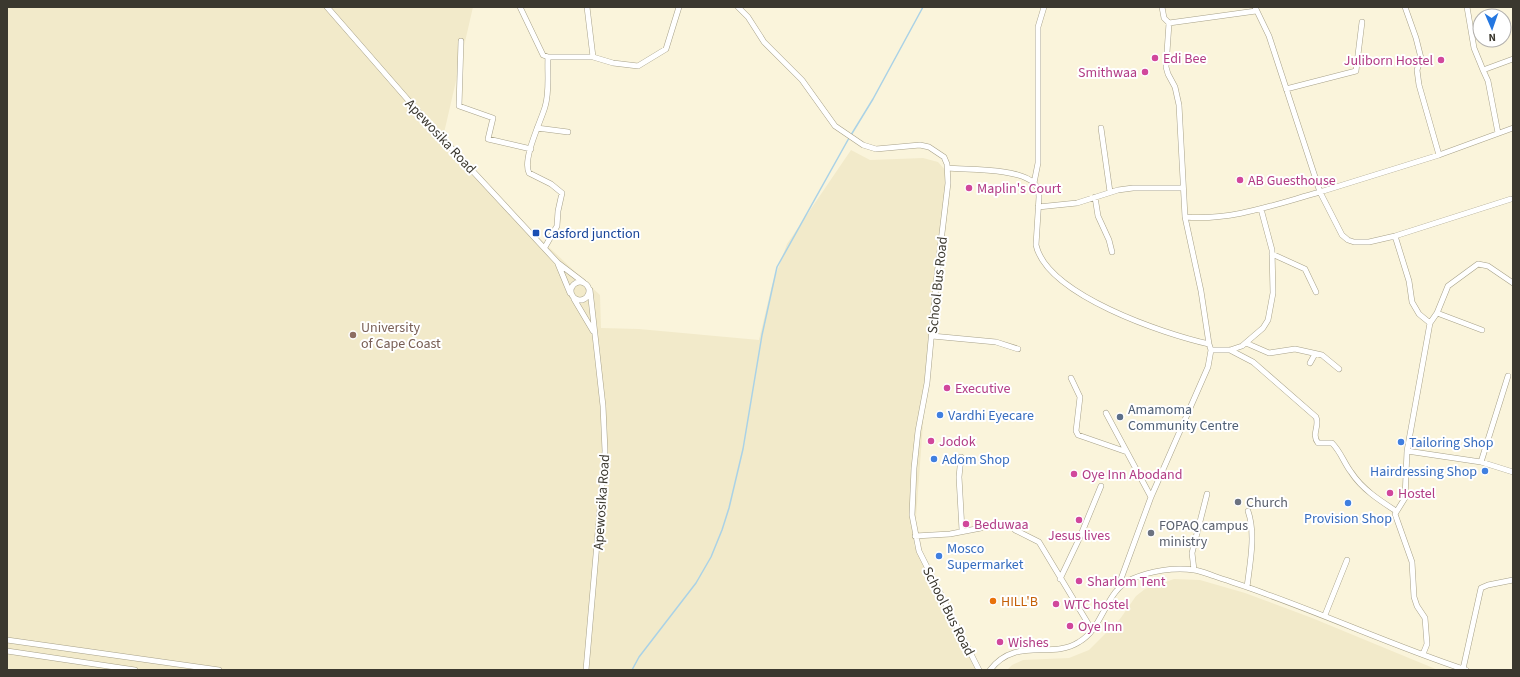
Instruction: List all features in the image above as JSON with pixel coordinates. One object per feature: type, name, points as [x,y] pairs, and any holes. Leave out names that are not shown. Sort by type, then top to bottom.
[{"type":"street","name":"Apewosika Road","points":[[327,7],[429,124],[545,247],[558,263],[583,282]]},
{"type":"street","points":[[520,7],[540,51],[548,56],[593,57],[613,63],[638,66],[642,65],[667,48],[679,7]]},
{"type":"street","points":[[587,7],[593,57]]},
{"type":"street","points":[[738,7],[750,20],[764,42],[802,80],[830,120],[846,134],[863,145],[876,149],[920,145],[929,147],[944,158],[948,168],[1005,172],[1027,179],[1034,183],[1038,190],[1036,245],[1038,252],[1041,259],[1065,283],[1120,315],[1187,339],[1209,344]]},
{"type":"street","points":[[1034,183],[1038,163],[1038,28],[1044,7]]},
{"type":"street","points":[[990,670],[995,664],[1007,656],[1020,650],[1064,648],[1078,644],[1086,638],[1092,630],[1118,587],[1151,497],[1208,367],[1211,350],[1201,291],[1185,217],[1179,105],[1175,87],[1166,67],[1169,23],[1164,18],[1162,7]]},
{"type":"street","points":[[1405,7],[1416,38],[1421,58],[1417,70],[1419,85],[1439,155]]},
{"type":"street","points":[[1467,7],[1474,48],[1488,81],[1498,133]]},
{"type":"street","points":[[1169,23],[1255,9],[1269,36],[1320,192],[1342,236],[1348,240],[1369,242],[1395,236],[1511,199]]},
{"type":"street","points":[[1286,89],[1356,71],[1362,22]]},
{"type":"street","points":[[461,41],[459,106],[492,118],[488,139],[531,149]]},
{"type":"street","points":[[545,247],[557,226],[558,211],[562,193],[558,188],[528,171],[531,149],[546,105],[548,56]]},
{"type":"street","points":[[1483,70],[1513,59]]},
{"type":"street","points":[[537,128],[568,132]]},
{"type":"street","points":[[1101,128],[1110,192]]},
{"type":"street","points":[[1185,217],[1206,219],[1228,217],[1261,209],[1439,155],[1513,128]]},
{"type":"street","name":"School Bus Road","points":[[948,168],[948,183],[937,275],[927,383],[918,431],[914,468],[912,515],[919,552],[979,670]]},
{"type":"street","points":[[1038,207],[1077,202],[1110,192],[1133,188],[1183,188]]},
{"type":"street","points":[[1095,197],[1098,216],[1109,240],[1112,252]]},
{"type":"street","points":[[1211,350],[1230,350],[1246,343],[1263,328],[1268,320],[1273,293],[1272,254],[1261,209]]},
{"type":"street","points":[[1395,236],[1409,281],[1412,302],[1419,314],[1430,323]]},
{"type":"street","points":[[1272,254],[1305,269],[1316,292]]},
{"type":"street","name":"Apewosika Road","points":[[558,263],[572,296],[594,334]]},
{"type":"street","points":[[1423,654],[1426,644],[1425,618],[1417,606],[1414,597],[1412,562],[1400,532],[1395,514],[1405,498],[1407,451],[1430,323],[1437,313],[1448,286],[1478,264],[1488,266],[1513,283]]},
{"type":"street","points":[[578,282],[583,282],[590,290],[589,296],[585,300],[580,301],[572,296],[571,290],[573,285],[578,282]]},
{"type":"street","name":"Apewosika Road","points":[[586,670],[605,451],[590,290]]},
{"type":"street","points":[[1437,313],[1482,330]]},
{"type":"street","points":[[932,336],[996,342],[1018,349]]},
{"type":"street","points":[[1246,343],[1269,353],[1295,349],[1322,355],[1339,369]]},
{"type":"street","points":[[1230,350],[1253,362],[1316,417],[1318,420],[1315,439],[1318,443],[1332,443],[1339,450],[1350,472],[1359,482],[1374,497],[1396,511]]},
{"type":"street","points":[[1310,363],[1315,354]]},
{"type":"street","points":[[1481,462],[1508,376]]},
{"type":"street","points":[[1071,378],[1080,397],[1076,432],[1078,435],[1127,452]]},
{"type":"street","points":[[1106,413],[1151,497]]},
{"type":"street","points":[[1407,451],[1481,462],[1513,472]]},
{"type":"street","points":[[961,457],[959,477],[962,530]]},
{"type":"street","points":[[1060,579],[1080,537],[1101,486]]},
{"type":"street","points":[[1194,570],[1192,553],[1207,494]]},
{"type":"street","points":[[1247,587],[1251,554],[1251,519],[1248,511]]},
{"type":"street","points":[[915,536],[950,534],[962,530],[980,528]]},
{"type":"street","points":[[1015,530],[1039,542],[1092,630]]},
{"type":"street","points":[[1326,615],[1347,560]]},
{"type":"street","points":[[1118,587],[1132,578],[1160,570],[1194,570],[1326,615],[1464,669],[1481,588],[1488,585],[1513,580]]},
{"type":"street","points":[[7,640],[219,670]]},
{"type":"street","points":[[7,652],[135,670]]},
{"type":"shaded area","name":"University of Cape Coast","points":[[7,7],[473,7],[441,146],[600,295],[601,328],[639,329],[759,340],[772,285],[787,244],[851,150],[870,160],[923,158],[938,162],[947,172],[949,199],[925,397],[914,545],[979,670],[7,670]]},
{"type":"shaded area","points":[[1174,579],[1200,580],[1245,593],[1312,618],[1438,670],[1007,670],[1012,665],[1023,660],[1069,658],[1089,650],[1120,619],[1136,596],[1145,589]]},
{"type":"waterway","points":[[851,135],[873,99],[923,7]]},
{"type":"waterway","points":[[632,670],[639,657],[696,583],[711,557],[729,508],[743,449],[762,335],[777,267],[849,138]]},
{"type":"place","name":"Edi Bee","points":[[1155,58]]},
{"type":"place","name":"Juliborn Hostel","points":[[1441,60]]},
{"type":"place","name":"Smithwaa","points":[[1145,72]]},
{"type":"place","name":"AB Guesthouse","points":[[1240,180]]},
{"type":"place","name":"Maplin's Court","points":[[969,188]]},
{"type":"place","name":"Casford junction","points":[[536,233]]},
{"type":"place","name":"University of Cape Coast","points":[[353,335]]},
{"type":"place","name":"Executive","points":[[947,388]]},
{"type":"place","name":"Vardhi Eyecare","points":[[940,415]]},
{"type":"place","name":"Amamoma Community Centre","points":[[1120,417]]},
{"type":"place","name":"Jodok","points":[[931,441]]},
{"type":"place","name":"Tailoring Shop","points":[[1401,442]]},
{"type":"place","name":"Adom Shop","points":[[934,459]]},
{"type":"place","name":"Hairdressing Shop","points":[[1485,471]]},
{"type":"place","name":"Oye Inn Abodand","points":[[1074,474]]},
{"type":"place","name":"Hostel","points":[[1390,493]]},
{"type":"place","name":"Church","points":[[1238,502]]},
{"type":"place","name":"Provision Shop","points":[[1348,503]]},
{"type":"place","name":"Jesus lives","points":[[1079,520]]},
{"type":"place","name":"Beduwaa","points":[[966,524]]},
{"type":"place","name":"FOPAQ campus ministry","points":[[1151,533]]},
{"type":"place","name":"Mosco Supermarket","points":[[939,556]]},
{"type":"place","name":"Sharlom Tent","points":[[1079,581]]},
{"type":"place","name":"HILL'B","points":[[993,601]]},
{"type":"place","name":"WTC hostel","points":[[1056,604]]},
{"type":"place","name":"Oye Inn","points":[[1070,626]]},
{"type":"place","name":"Wishes","points":[[1000,642]]}]
